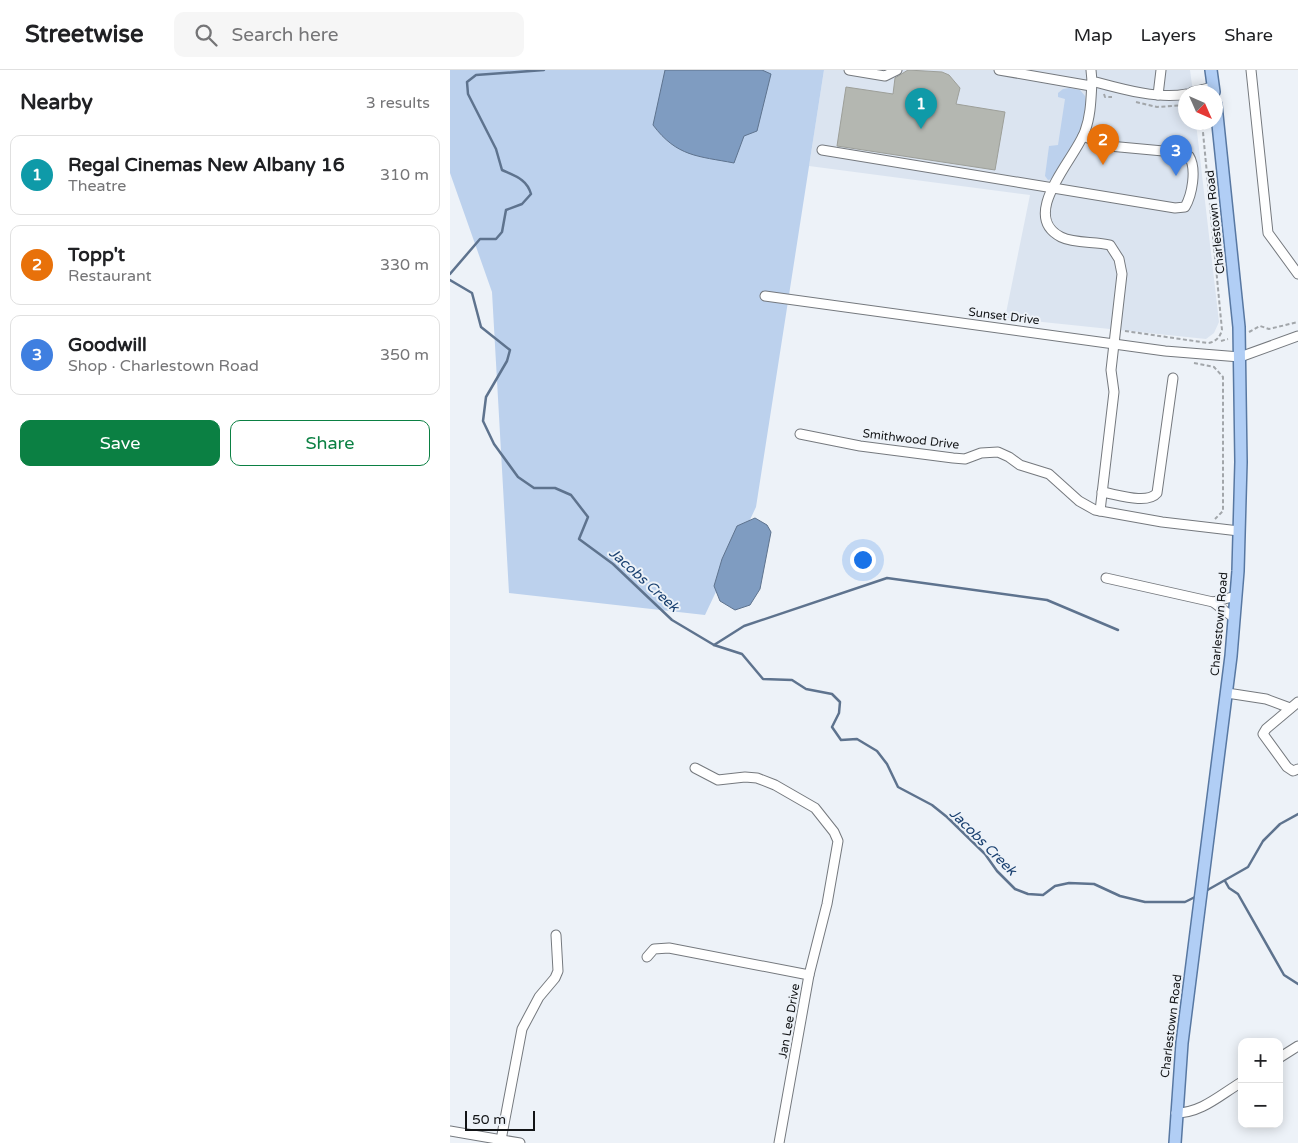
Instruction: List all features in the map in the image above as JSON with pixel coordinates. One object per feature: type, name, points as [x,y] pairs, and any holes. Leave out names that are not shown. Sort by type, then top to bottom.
[{"type":"main road","points":[[1211,70],[1213,85]]},
{"type":"main road","name":"Charlestown Road","points":[[1175,1143],[1182,1043],[1227,693],[1236,596],[1239,531],[1240,357],[1232,250],[1219,130]]},
{"type":"street","points":[[849,70],[885,76],[897,70]]},
{"type":"street","points":[[998,70],[1168,97],[1178,95]]},
{"type":"street","points":[[1091,70],[1089,117],[1083,136],[1047,199],[1045,217],[1056,234],[1064,238],[1110,245],[1119,259],[1122,274],[1111,373],[1114,392],[1100,511]]},
{"type":"street","points":[[1158,95],[1161,70]]},
{"type":"street","points":[[1251,70],[1268,233],[1294,262],[1298,274]]},
{"type":"street","points":[[822,150],[1053,186],[1178,208],[1184,207],[1188,199],[1193,166],[1189,156],[1110,146],[1083,136]]},
{"type":"street","name":"Sunset Drive","points":[[765,296],[1165,351],[1240,357]]},
{"type":"street","points":[[1240,357],[1298,336]]},
{"type":"street","points":[[1102,492],[1146,499],[1153,498],[1157,493],[1173,378]]},
{"type":"street","name":"Smithwood Drive","points":[[800,434],[860,446],[953,458],[965,458],[981,453],[998,452],[1020,465],[1049,474],[1086,506],[1100,511],[1162,522],[1239,531]]},
{"type":"street","points":[[1106,578],[1213,602],[1234,618]]},
{"type":"street","points":[[1213,602],[1236,596]]},
{"type":"street","points":[[1227,693],[1266,699],[1290,708]]},
{"type":"street","points":[[1298,702],[1266,729],[1263,734],[1290,770],[1298,769]]},
{"type":"street","name":"Jan Lee Drive","points":[[695,768],[718,780],[745,776],[757,778],[775,785],[815,808],[834,832],[838,841],[827,904],[810,975],[779,1143]]},
{"type":"street","points":[[501,1140],[522,1029],[539,997],[558,971],[556,935]]},
{"type":"street","points":[[646,957],[654,949],[669,948],[810,975]]},
{"type":"street","points":[[1283,1055],[1298,1046]]},
{"type":"street","points":[[1176,1113],[1184,1113],[1204,1106],[1240,1083]]},
{"type":"street","points":[[450,1131],[520,1143]]},
{"type":"path","points":[[1125,331],[1208,343],[1213,342],[1222,330],[1203,130]]},
{"type":"path","points":[[1260,326],[1270,329],[1298,322]]},
{"type":"path","points":[[1191,363],[1214,367],[1224,377],[1223,511],[1213,519]]},
{"type":"shaded area","points":[[450,70],[824,70],[756,507],[705,615],[509,593],[492,292],[450,173]]},
{"type":"shaded area","points":[[665,70],[762,70],[771,74],[757,131],[744,136],[734,163],[699,156],[680,149],[662,136],[653,125]]},
{"type":"shaded area","points":[[824,70],[1190,70],[1192,85],[1178,85],[1178,130],[1197,130],[1219,322],[1214,333],[1206,339],[1005,318],[1030,195],[809,166]]},
{"type":"shaded area","points":[[1063,89],[1080,90],[1085,96],[1084,118],[1081,129],[1070,150],[1052,179],[1048,180],[1045,176],[1049,146],[1058,145],[1065,99],[1058,97],[1058,93]]},
{"type":"shaded area","points":[[755,518],[767,525],[771,532],[760,589],[750,605],[735,610],[720,601],[714,586],[722,559],[737,526]]},
{"type":"building","points":[[908,70],[942,72],[949,75],[960,88],[956,104],[1005,112],[995,170],[837,146],[846,87],[893,94],[895,78]]},
{"type":"waterway","points":[[450,274],[480,239],[496,239],[502,232],[506,210],[522,204],[531,194],[523,181],[502,170],[496,149],[468,94],[467,82],[476,75],[544,70]]},
{"type":"waterway","name":"Jacobs Creek","points":[[450,280],[472,293],[481,327],[510,350],[507,361],[486,397],[483,421],[494,444],[518,477],[534,488],[555,488],[571,495],[588,517],[579,539],[613,564],[672,620],[714,645],[742,654],[763,679],[792,680],[806,689],[832,694],[840,702],[839,713],[832,727],[841,740],[857,739],[877,751],[887,764],[898,787],[932,805],[947,817],[985,854],[997,871],[1015,889],[1028,894],[1043,895],[1055,886],[1069,883],[1094,884],[1120,896],[1145,902],[1185,902],[1197,896]]},
{"type":"waterway","points":[[714,645],[744,626],[887,578],[1047,600],[1118,630]]},
{"type":"waterway","name":"Jacobs Creek","points":[[1204,892],[1248,867],[1263,841],[1280,824],[1298,814]]},
{"type":"waterway","points":[[1225,881],[1229,888],[1238,894],[1284,975],[1298,984]]},
{"type":"place","name":"Regal Cinemas New Albany 16","points":[[921,129]]},
{"type":"place","name":"Topp't","points":[[1103,165]]},
{"type":"place","name":"Goodwill","points":[[1176,176]]}]
